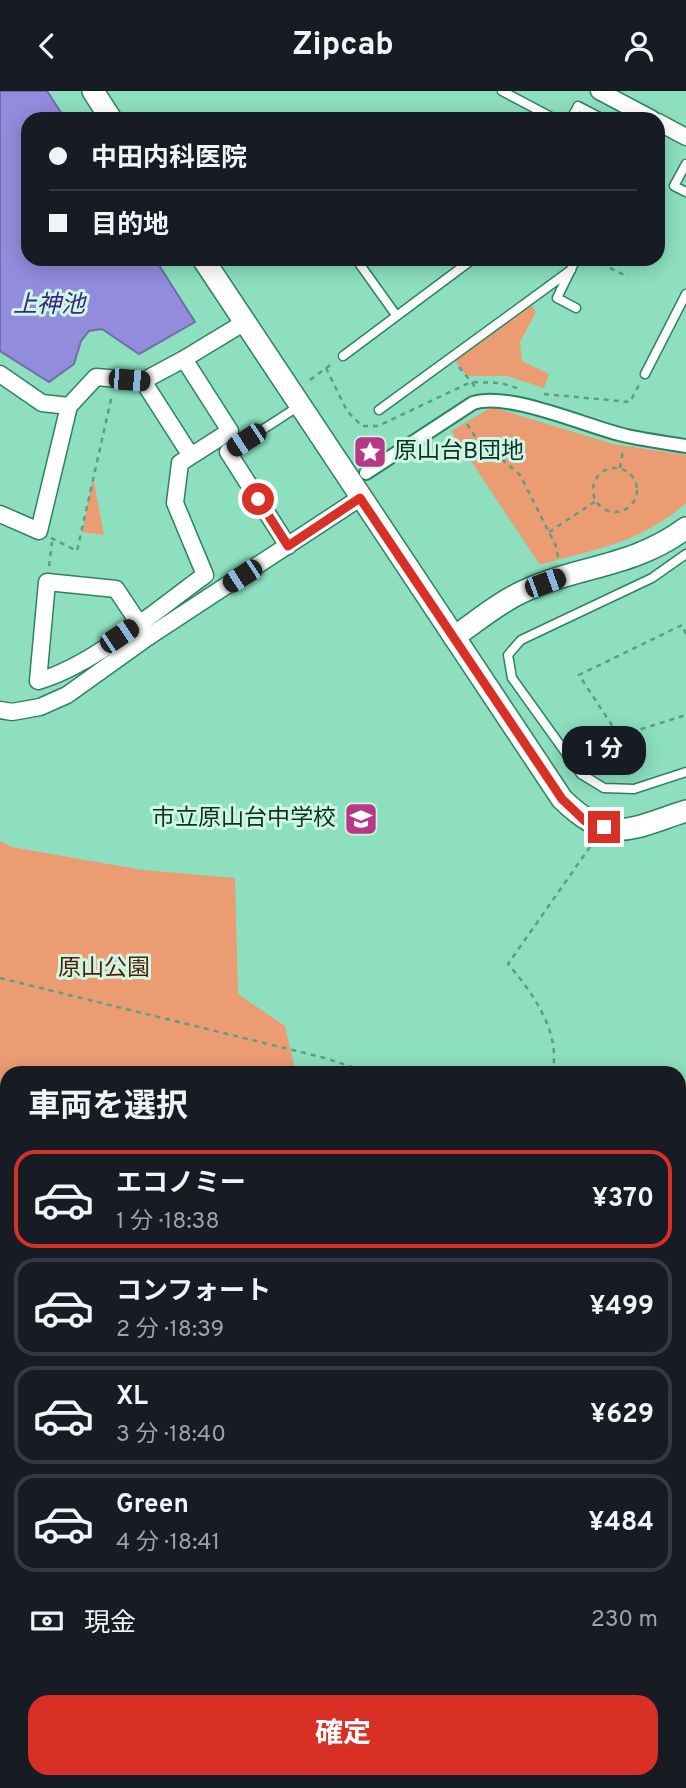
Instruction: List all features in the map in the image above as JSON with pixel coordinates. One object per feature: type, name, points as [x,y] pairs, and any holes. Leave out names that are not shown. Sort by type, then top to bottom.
[{"type":"street","points":[[93,91],[106,112]]},
{"type":"street","points":[[603,92],[639,112]]},
{"type":"street","points":[[665,126],[686,137]]},
{"type":"street","points":[[208,266],[562,799],[585,821],[621,831],[686,811]]},
{"type":"street","points":[[0,514],[46,535],[69,406],[96,377],[144,381],[245,322]]},
{"type":"street","points":[[148,638],[138,623],[116,589],[47,582],[38,681],[61,675],[138,623],[205,575],[175,503],[180,463],[230,431],[184,359]]},
{"type":"street","points":[[0,374],[42,403],[69,406]]},
{"type":"street","points":[[144,381],[191,456]]},
{"type":"street","points":[[366,473],[460,412],[487,399],[508,402],[626,436],[686,446]]},
{"type":"street","points":[[228,452],[288,546]]},
{"type":"street","points":[[0,710],[12,712],[40,707],[67,695],[148,638],[360,498]]},
{"type":"street","points":[[454,637],[520,592],[571,573],[621,563],[667,542],[686,528]]},
{"type":"lane","points":[[502,91],[542,112]]},
{"type":"lane","points":[[574,112],[578,106],[590,112]]},
{"type":"lane","points":[[686,164],[674,186],[686,192]]},
{"type":"lane","points":[[361,266],[396,315]]},
{"type":"lane","points":[[343,356],[463,266]]},
{"type":"lane","points":[[573,266],[557,298],[576,308]]},
{"type":"lane","points":[[379,410],[571,270]]},
{"type":"lane","points":[[645,374],[686,294]]},
{"type":"lane","points":[[228,452],[299,406]]},
{"type":"lane","points":[[686,554],[652,578],[521,640],[508,655],[512,678],[581,774],[604,788],[635,789],[686,772]]},
{"type":"path","points":[[606,266],[628,277]]},
{"type":"path","points":[[310,380],[343,356]]},
{"type":"path","points":[[451,356],[487,399]]},
{"type":"path","points":[[538,394],[630,402],[645,374]]},
{"type":"path","points":[[47,582],[46,535],[77,551],[115,379]]},
{"type":"path","points":[[471,382],[501,383],[526,390]]},
{"type":"path","points":[[460,412],[474,435],[520,475],[549,532],[558,559]]},
{"type":"path","points":[[620,468],[626,436]]},
{"type":"path","points":[[620,468],[634,479],[637,486],[634,501],[617,512],[603,509],[593,492],[596,478],[608,469],[620,468]]},
{"type":"path","points":[[549,532],[596,501]]},
{"type":"path","points":[[686,634],[684,624],[579,675],[619,736],[686,715]]},
{"type":"path","points":[[552,1066],[550,1027],[526,984],[508,964],[604,827]]},
{"type":"path","points":[[0,978],[349,1066]]},
{"type":"green space","points":[[528,300],[536,312],[520,342],[522,361],[549,374],[544,388],[507,376],[467,376],[451,356]]},
{"type":"green space","points":[[492,407],[613,444],[686,455],[686,503],[669,517],[634,536],[599,549],[540,565],[451,431]]},
{"type":"green space","points":[[93,477],[104,535],[82,532]]},
{"type":"green space","name":"原山公園","points":[[0,841],[11,847],[143,870],[235,878],[238,994],[285,1026],[294,1066],[0,1066]]},
{"type":"water","name":"上神池","points":[[0,91],[47,91],[60,112],[21,112],[21,266],[159,266],[195,322],[139,354],[102,329],[89,331],[81,341],[74,364],[49,382],[0,351]]},
{"type":"place","name":"原山台B団地","points":[[370,452]]},
{"type":"place","name":"市立原山台中学校","points":[[361,819]]},
{"type":"route","points":[[258,499],[288,546],[360,498],[562,799],[585,821],[604,827]]}]
